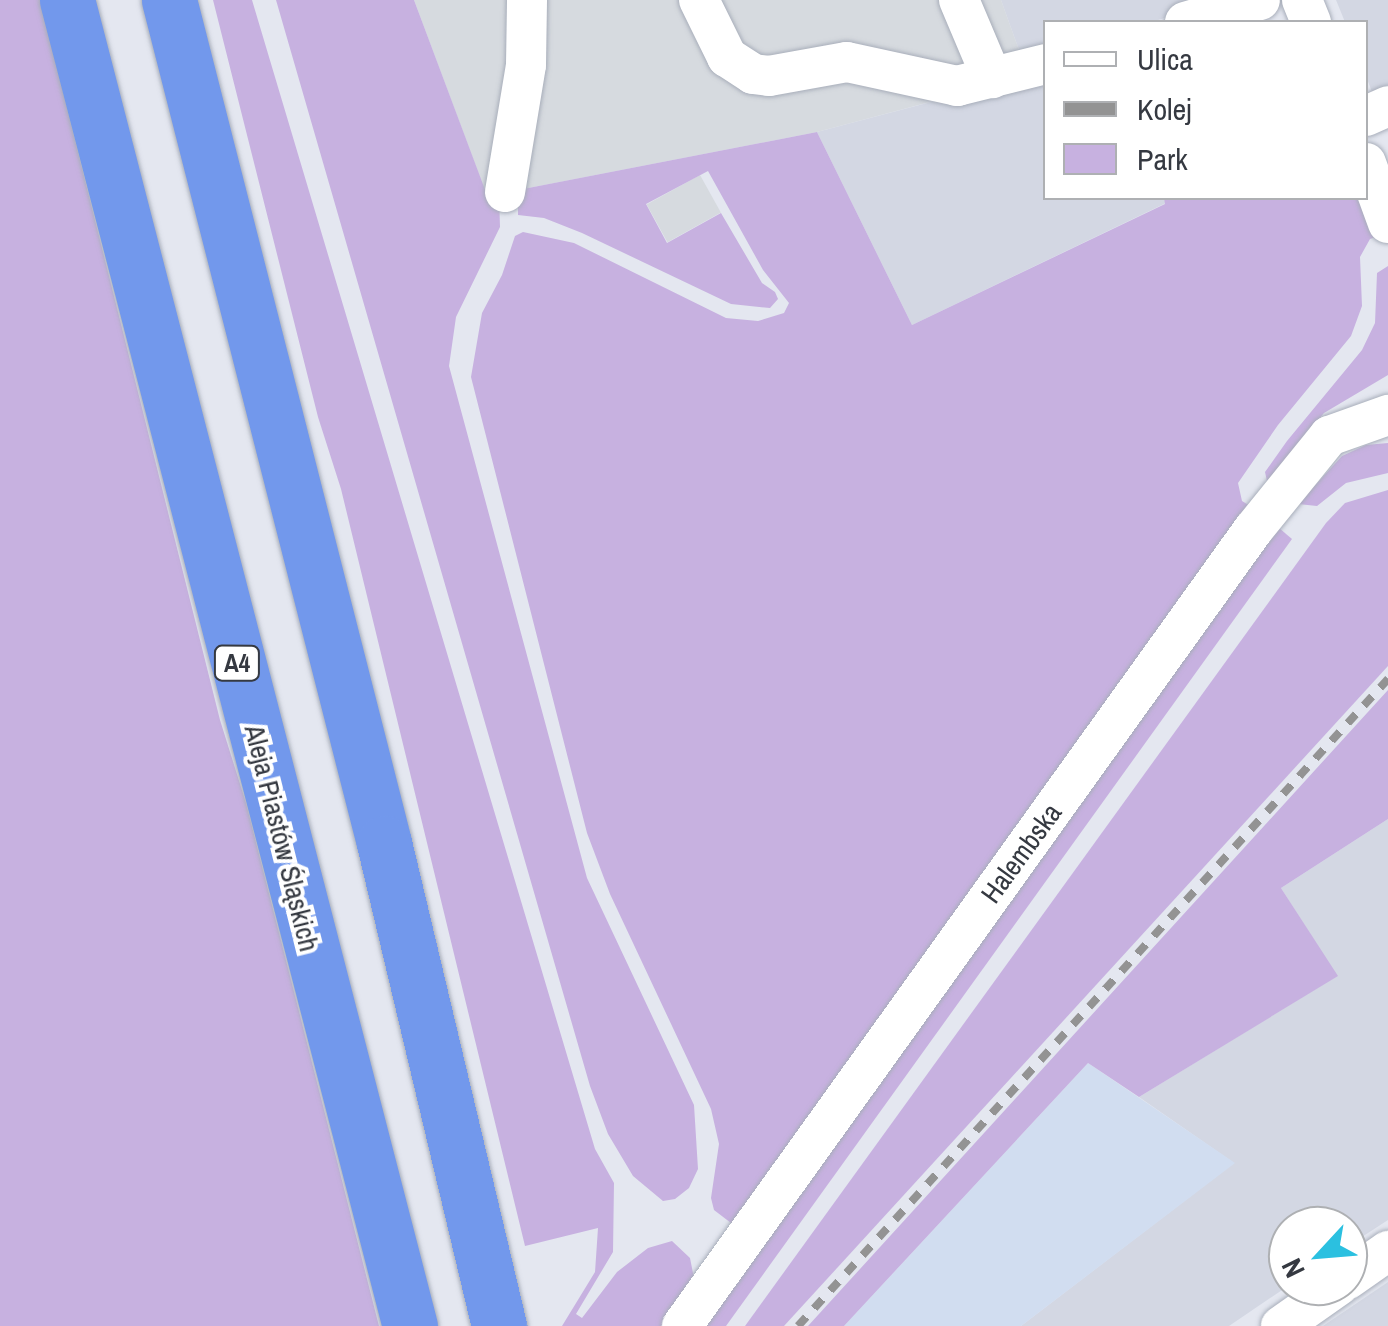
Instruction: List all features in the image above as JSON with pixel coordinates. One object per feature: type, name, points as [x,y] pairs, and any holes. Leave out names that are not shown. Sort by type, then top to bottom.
[{"type":"highway","name":"Aleja Piastów Śląskich","points":[[67,0],[410,1326]]},
{"type":"highway","points":[[169,0],[384,843],[498,1321]]},
{"type":"street","points":[[505,192],[526,65],[527,0]]},
{"type":"street","points":[[699,0],[727,57],[753,74],[769,76],[847,62],[870,64],[940,85],[992,78],[1043,65]]},
{"type":"street","points":[[960,0],[992,78]]},
{"type":"street","points":[[1192,20],[1260,0]]},
{"type":"street","points":[[1368,169],[1388,222]]},
{"type":"street","name":"Halembska","points":[[682,1326],[1253,530],[1329,436],[1388,416]]},
{"type":"street","points":[[1280,1326],[1309,1306]]},
{"type":"shaded area","points":[[414,0],[1001,0],[1023,61],[960,94],[817,132],[487,196]]},
{"type":"shaded area","points":[[1001,0],[1226,0],[1158,20],[1043,20],[1043,55],[1023,61]]},
{"type":"shaded area","points":[[1336,0],[1388,0],[1388,85],[1372,92],[1368,81],[1368,20],[1344,20]]},
{"type":"shaded area","points":[[1043,73],[1043,200],[1166,203],[912,325],[817,132]]},
{"type":"shaded area","points":[[700,175],[721,213],[667,242],[647,205]]},
{"type":"shaded area","points":[[1388,819],[1388,1220],[1368,1233],[1368,1206],[1268,1206],[1268,1300],[1229,1326],[1021,1326],[1234,1163],[1139,1097],[1337,976],[1281,888]]},
{"type":"shaded area","points":[[1088,1063],[1235,1163],[1021,1326],[844,1326]]},
{"type":"shaded area","points":[[1388,1282],[1388,1326],[1323,1326],[1353,1306],[1368,1306],[1368,1296]]},
{"type":"green space","points":[[0,0],[40,0],[220,720],[246,803],[379,1326],[0,1326]]},
{"type":"green space","points":[[213,0],[252,0],[595,1149],[614,1183],[613,1252],[576,1314],[582,1318],[617,1272],[648,1248],[672,1241],[690,1258],[694,1278],[663,1326],[562,1326],[595,1272],[598,1228],[525,1246],[341,489],[318,417]]},
{"type":"green space","points":[[276,0],[414,0],[487,195],[499,194],[500,227],[456,317],[449,366],[587,878],[694,1105],[698,1169],[689,1188],[675,1199],[663,1201],[633,1176],[608,1134],[590,1086]]},
{"type":"green space","points":[[817,132],[912,325],[1165,204],[1164,200],[1367,200],[1381,235],[1370,239],[1360,257],[1362,306],[1351,336],[1278,425],[1238,483],[1242,501],[1250,506],[739,1219],[731,1223],[714,1210],[711,1198],[719,1144],[711,1109],[610,894],[587,833],[471,377],[482,313],[502,275],[515,236],[523,232],[574,243],[726,318],[758,321],[784,313],[789,303],[763,270],[708,171],[646,204],[667,243],[721,213],[762,283],[775,292],[778,299],[770,308],[731,304],[582,233],[544,218],[518,215],[518,190]]},
{"type":"green space","points":[[1388,266],[1388,375],[1324,413],[1267,481],[1265,472],[1287,441],[1362,350],[1375,323],[1377,273]]},
{"type":"green space","points":[[1388,443],[1388,473],[1346,483],[1317,506],[1298,504],[1342,456],[1366,445]]},
{"type":"green space","points":[[1388,490],[1388,666],[784,1326],[745,1326],[1326,523],[1345,503]]},
{"type":"green space","points":[[1279,528],[1292,539],[726,1326],[700,1326]]},
{"type":"green space","points":[[1388,690],[1388,819],[1281,888],[1338,976],[1139,1097],[1088,1063],[844,1326],[808,1326]]},
{"type":"railway","points":[[798,1326],[1388,679]]}]
